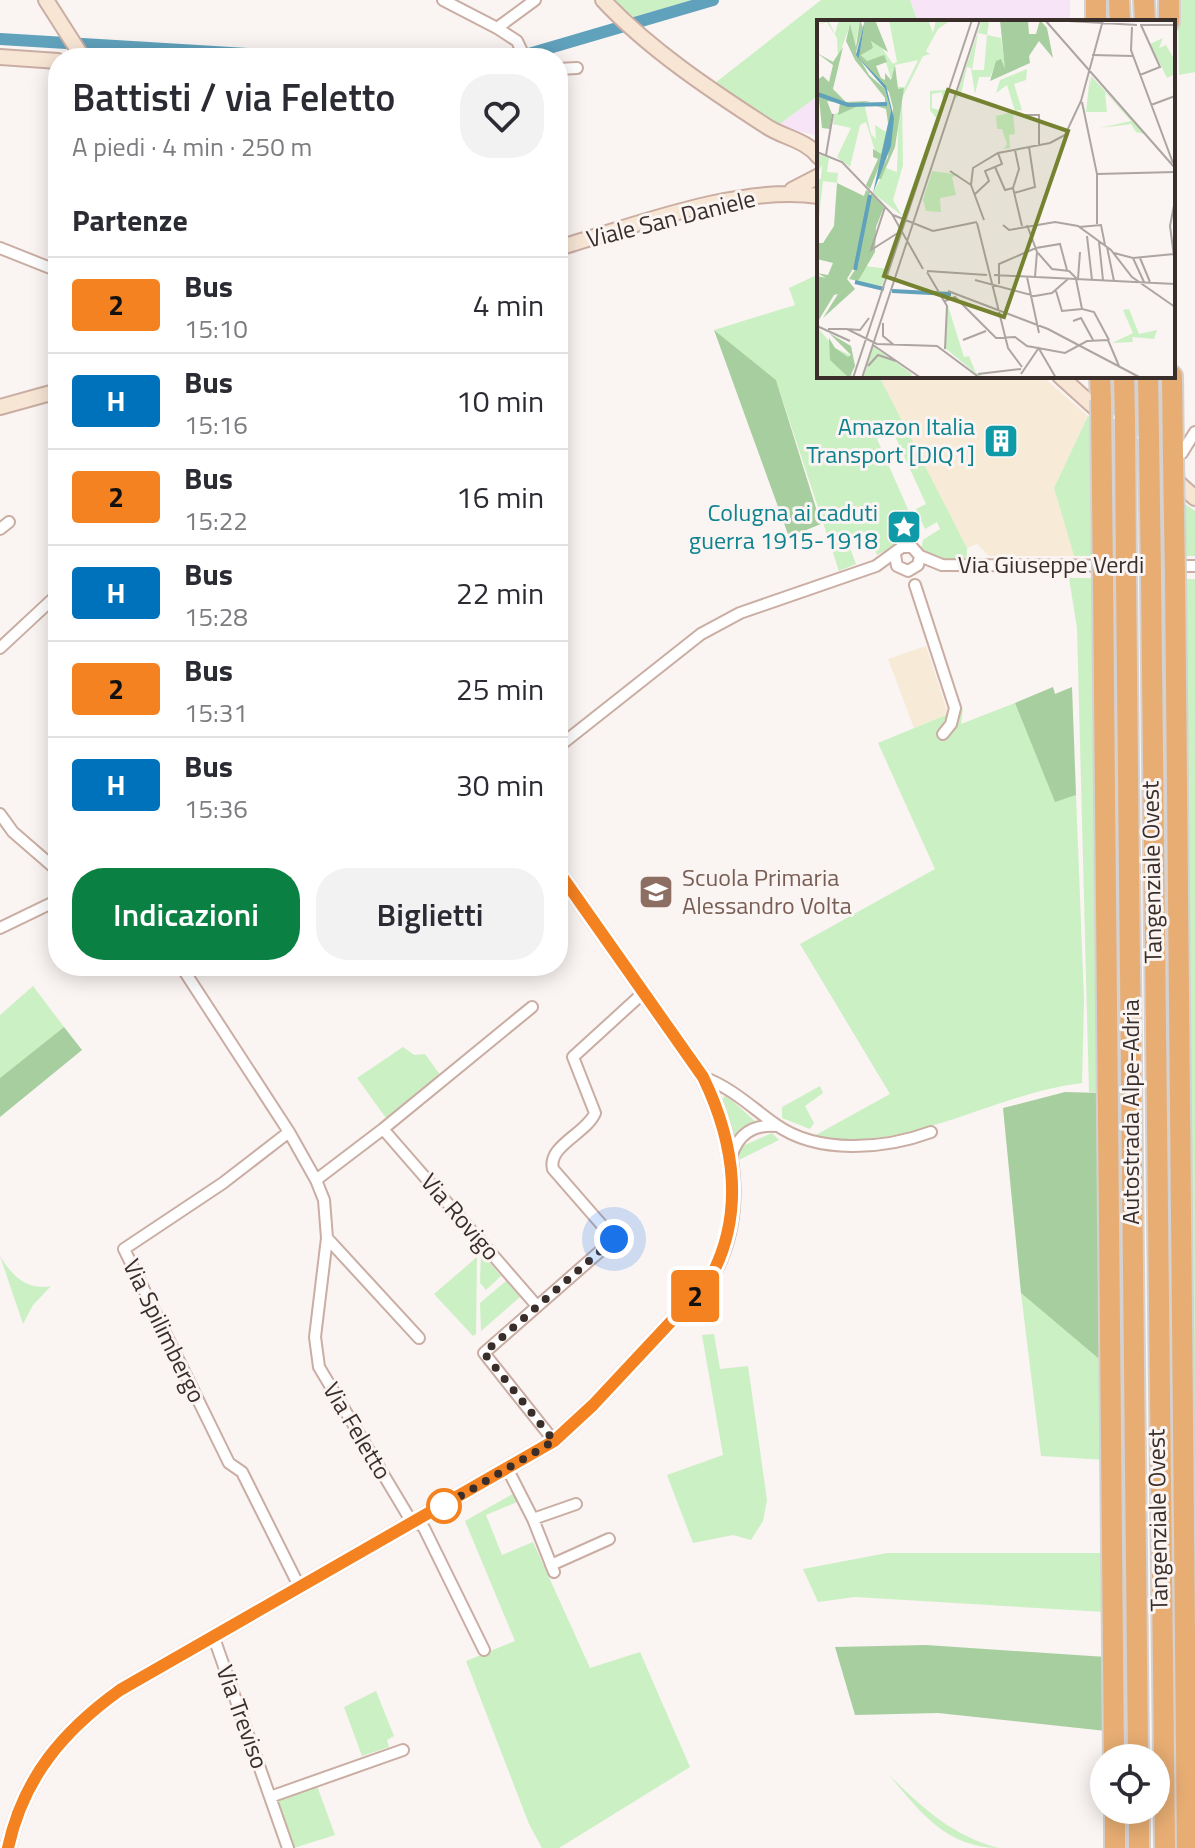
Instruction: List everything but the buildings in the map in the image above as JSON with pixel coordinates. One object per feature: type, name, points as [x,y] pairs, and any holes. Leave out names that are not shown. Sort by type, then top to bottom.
[{"type":"highway","points":[[1119,0],[1120,20]]},
{"type":"highway","points":[[1144,0],[1145,20]]},
{"type":"highway","name":"Tangenziale Ovest","points":[[1100,378],[1114,1744]]},
{"type":"highway","name":"Autostrada Alpe-Adria","points":[[1124,378],[1138,1744]]},
{"type":"highway","name":"Autostrada Alpe-Adria","points":[[1148,378],[1165,1848]]},
{"type":"highway","name":"Tangenziale Ovest","points":[[1172,378],[1187,567],[1187,1848]]},
{"type":"highway","points":[[1115,1824],[1115,1848]]},
{"type":"highway","points":[[1139,1824],[1139,1848]]},
{"type":"street","points":[[46,0],[76,48]]},
{"type":"street","points":[[443,0],[512,36],[519,48]]},
{"type":"street","points":[[497,28],[535,0]]},
{"type":"street","points":[[603,0],[642,37],[707,85],[765,126],[809,146],[817,155]]},
{"type":"street","points":[[0,57],[48,60]]},
{"type":"street","points":[[568,68],[577,68]]},
{"type":"street","points":[[787,136],[817,141]]},
{"type":"street","name":"Viale San Daniele","points":[[785,193],[817,177]]},
{"type":"street","name":"Viale San Daniele","points":[[568,245],[717,204],[785,193],[817,196]]},
{"type":"street","points":[[0,248],[48,267]]},
{"type":"street","points":[[1062,378],[1195,498]]},
{"type":"street","points":[[0,407],[48,394]]},
{"type":"street","points":[[1178,455],[1195,432]]},
{"type":"street","points":[[915,585],[899,564],[899,549],[909,546],[920,556],[915,568],[915,585],[955,708],[951,724],[943,734]]},
{"type":"street","name":"Via Giuseppe Verdi","points":[[920,556],[934,564],[1187,567]]},
{"type":"street","points":[[568,739],[701,634],[740,613],[876,566],[899,564],[915,568]]},
{"type":"street","points":[[0,648],[48,603]]},
{"type":"street","points":[[0,814],[13,832],[48,862]]},
{"type":"street","points":[[8,1848],[30,1783],[50,1752],[74,1726],[120,1690],[554,1441],[593,1405],[708,1282],[730,1234],[734,1203],[724,1129],[703,1077],[568,886]]},
{"type":"street","points":[[0,928],[48,905]]},
{"type":"street","name":"Via Feletto","points":[[188,976],[289,1132],[324,1200],[327,1238],[315,1337],[319,1367],[415,1522],[424,1528],[484,1650]]},
{"type":"street","points":[[554,1441],[484,1353],[614,1239],[553,1169],[552,1160],[595,1113],[573,1057],[642,994]]},
{"type":"street","points":[[316,1180],[532,1007]]},
{"type":"street","points":[[703,1077],[728,1087],[777,1126],[810,1138],[863,1147],[905,1141],[931,1132]]},
{"type":"street","points":[[730,1160],[735,1145],[751,1129],[777,1126]]},
{"type":"street","name":"Via Rovigo","points":[[383,1129],[537,1306]]},
{"type":"street","name":"Via Spilimbergo","points":[[289,1132],[223,1183],[124,1249],[229,1463],[242,1472],[300,1588]]},
{"type":"street","points":[[327,1238],[419,1338]]},
{"type":"street","points":[[508,1470],[533,1519],[552,1568],[609,1539]]},
{"type":"street","points":[[533,1519],[576,1504]]},
{"type":"street","name":"Via Treviso","points":[[214,1638],[288,1848]]},
{"type":"street","name":"Via Treviso","points":[[270,1797],[403,1750]]},
{"type":"shaded area","points":[[910,0],[1070,0],[1070,20],[917,20]]},
{"type":"shaded area","points":[[817,96],[817,136],[777,126]]},
{"type":"shaded area","points":[[880,378],[1044,378],[1088,416],[1054,488],[1074,556],[989,556],[977,544],[967,548]]},
{"type":"shaded area","points":[[926,646],[948,714],[914,728],[888,659]]},
{"type":"green space","points":[[613,0],[692,0],[633,17]]},
{"type":"green space","points":[[821,0],[910,0],[917,20],[817,20],[817,96],[777,126],[715,83]]},
{"type":"green space","points":[[1178,0],[1195,0],[1195,72],[1179,75]]},
{"type":"green space","points":[[817,275],[817,378],[880,378],[967,548],[967,561],[944,562],[921,550],[923,540],[940,529],[937,522],[925,529],[916,509],[926,504],[893,432],[877,439],[918,532],[877,555],[867,531],[847,540],[856,564],[839,571],[776,380],[714,330],[795,305],[789,288]]},
{"type":"green space","points":[[714,330],[776,380],[821,524],[789,537]]},
{"type":"green space","points":[[1088,416],[1094,421],[1094,556],[1074,556],[1054,488]]},
{"type":"green space","points":[[1184,503],[1195,511],[1195,556],[1184,556]]},
{"type":"green space","points":[[1069,578],[1095,578],[1102,1093],[1089,1092],[1077,628]]},
{"type":"green space","points":[[1184,579],[1195,579],[1195,1500],[1191,1484]]},
{"type":"green space","points":[[1053,687],[1055,694],[1072,687],[1076,795],[1055,802],[1015,703]]},
{"type":"green space","points":[[1015,703],[1055,801],[1076,795],[1084,1001],[1082,1083],[1048,1089],[948,1121],[882,1137],[848,1140],[814,1136],[890,1094],[800,944],[935,869],[878,743],[963,708],[961,724]]},
{"type":"green space","points":[[33,986],[64,1027],[0,1078],[0,1015]]},
{"type":"green space","points":[[64,1027],[82,1050],[0,1117],[0,1078]]},
{"type":"green space","points":[[403,1047],[414,1055],[425,1054],[441,1076],[386,1118],[357,1078]]},
{"type":"green space","points":[[820,1086],[823,1093],[805,1106],[814,1123],[810,1129],[782,1118],[782,1107]]},
{"type":"green space","points":[[1065,1092],[1102,1093],[1105,1364],[1021,1293],[1003,1108]]},
{"type":"green space","points":[[726,1095],[756,1122],[734,1135],[722,1099]]},
{"type":"green space","points":[[772,1133],[779,1140],[739,1160],[738,1148]]},
{"type":"green space","points":[[481,1253],[501,1276],[486,1290],[480,1283]]},
{"type":"green space","points":[[0,1256],[9,1269],[27,1284],[51,1286],[33,1305],[23,1324]]},
{"type":"green space","points":[[477,1257],[476,1334],[473,1336],[434,1294]]},
{"type":"green space","points":[[506,1281],[520,1297],[481,1331],[480,1303]]},
{"type":"green space","points":[[1021,1293],[1105,1364],[1106,1460],[1041,1456]]},
{"type":"green space","points":[[714,1334],[720,1369],[748,1366],[767,1500],[763,1521],[751,1540],[733,1535],[693,1543],[667,1475],[723,1455],[702,1335]]},
{"type":"green space","points":[[516,1492],[517,1502],[486,1515],[502,1555],[533,1542],[590,1668],[640,1652],[690,1767],[559,1848],[542,1848],[529,1824],[466,1661],[515,1641],[465,1521]]},
{"type":"green space","points":[[887,1553],[1105,1553],[1105,1612],[855,1597],[818,1602],[803,1569]]},
{"type":"green space","points":[[926,1645],[1106,1657],[1106,1731],[938,1713],[855,1715],[835,1647]]},
{"type":"green space","points":[[376,1691],[394,1736],[387,1740],[389,1747],[362,1756],[344,1707]]},
{"type":"green space","points":[[889,1775],[926,1809],[953,1828],[999,1848],[964,1842],[950,1835],[924,1814]]},
{"type":"green space","points":[[317,1786],[335,1835],[294,1848],[277,1801]]},
{"type":"waterway","points":[[549,48],[713,0]]},
{"type":"waterway","points":[[0,39],[149,48]]},
{"type":"bus line","name":"2","points":[[8,1848],[30,1783],[56,1745],[84,1716],[120,1690],[554,1441],[593,1405],[708,1282],[730,1234],[734,1203],[728,1145],[715,1103],[703,1077],[568,886]]},
{"type":"place","name":"Amazon Italia Transport [DIQ1]","points":[[1001,441]]},
{"type":"place","name":"Colugna ai caduti guerra 1915-1918","points":[[904,527]]},
{"type":"place","name":"Scuola Primaria Alessandro Volta","points":[[656,892]]},
{"type":"route","points":[[444,1506],[440,1508],[554,1441],[484,1353],[614,1239]]}]
